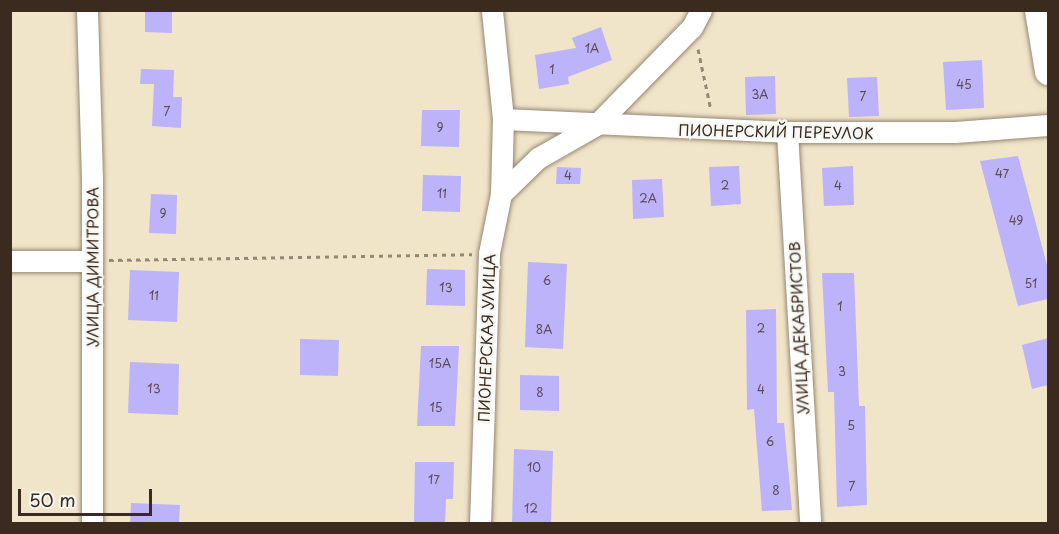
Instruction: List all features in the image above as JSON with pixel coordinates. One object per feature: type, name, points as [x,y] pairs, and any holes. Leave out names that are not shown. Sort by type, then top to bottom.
[{"type":"main road","points":[[1038,10],[1045,38],[1048,71]]},
{"type":"street","name":"УЛИЦА ДИМИТРОВА","points":[[87,10],[92,178],[90,261],[92,524]]},
{"type":"street","name":"ПИОНЕРСКАЯ УЛИЦА","points":[[480,524],[489,253],[501,194],[503,119],[492,10]]},
{"type":"street","points":[[501,194],[538,158],[596,125],[697,19]]},
{"type":"street","name":"ПИОНЕРСКИЙ ПЕРЕУЛОК","points":[[503,119],[714,131],[787,132],[955,132],[1048,125]]},
{"type":"street","name":"УЛИЦА ДЕКАБРИСТОВ","points":[[787,132],[810,524]]},
{"type":"street","points":[[10,261],[90,261]]},
{"type":"path","points":[[697,19],[714,131]]},
{"type":"path","points":[[90,261],[489,253]]},
{"type":"building","points":[[145,10],[172,10],[172,33],[145,32]]},
{"type":"building","points":[[601,27],[612,60],[568,77],[569,84],[539,89],[535,55],[576,48],[572,38]]},
{"type":"building","points":[[982,60],[984,108],[946,110],[943,62]]},
{"type":"building","points":[[141,69],[174,70],[173,97],[182,97],[181,128],[152,126],[154,84],[140,84]]},
{"type":"building","points":[[775,76],[776,114],[746,115],[745,77]]},
{"type":"building","points":[[877,77],[879,116],[849,117],[847,78]]},
{"type":"building","points":[[422,110],[460,110],[459,147],[421,146]]},
{"type":"building","points":[[1018,156],[1048,269],[1048,299],[1018,306],[980,161]]},
{"type":"building","points":[[739,166],[741,204],[711,206],[709,167]]},
{"type":"building","points":[[853,166],[854,205],[824,206],[822,168]]},
{"type":"building","points":[[557,167],[581,168],[580,184],[556,184]]},
{"type":"building","points":[[423,175],[461,176],[460,212],[422,211]]},
{"type":"building","points":[[662,179],[664,217],[633,219],[632,180]]},
{"type":"building","points":[[151,194],[177,195],[176,234],[149,233]]},
{"type":"building","points":[[528,262],[567,264],[563,349],[525,347]]},
{"type":"building","points":[[427,269],[465,270],[465,306],[426,305]]},
{"type":"building","points":[[130,270],[179,272],[177,322],[128,320]]},
{"type":"building","points":[[822,273],[854,273],[859,406],[865,406],[867,505],[837,507],[834,392],[828,392]]},
{"type":"building","points":[[776,309],[777,423],[784,423],[792,510],[762,511],[754,409],[747,410],[746,310]]},
{"type":"building","points":[[1048,338],[1048,385],[1032,389],[1022,345]]},
{"type":"building","points":[[300,339],[339,340],[338,376],[300,375]]},
{"type":"building","points":[[421,346],[459,346],[455,426],[417,426]]},
{"type":"building","points":[[130,362],[179,364],[178,415],[128,413]]},
{"type":"building","points":[[520,375],[559,376],[559,411],[520,410]]},
{"type":"building","points":[[514,449],[553,451],[551,524],[512,524]]},
{"type":"building","points":[[415,462],[454,462],[453,499],[446,499],[445,524],[414,524]]},
{"type":"building","points":[[131,503],[180,505],[179,524],[130,524]]}]
